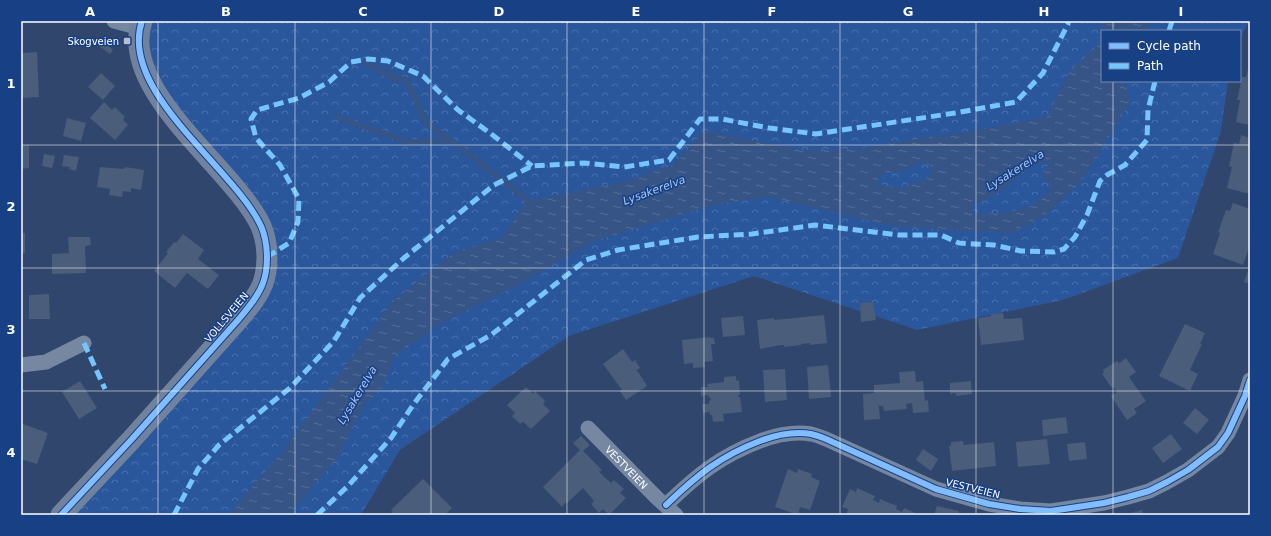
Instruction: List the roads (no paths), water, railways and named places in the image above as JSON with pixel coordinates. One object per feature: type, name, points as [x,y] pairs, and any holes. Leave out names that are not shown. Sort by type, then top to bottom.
[{"type":"main road","name":"VOLLSVEIEN","points":[[60,515],[132,439],[254,301],[263,283],[266,268],[266,242],[261,227],[251,209],[182,126],[161,99],[149,80],[143,66],[140,49],[141,24]]},
{"type":"street","points":[[114,21],[141,24]]},
{"type":"street","points":[[21,365],[46,362],[84,343]]},
{"type":"street","name":"VESTVEIEN","points":[[588,428],[657,498],[671,510],[701,472],[731,453],[775,436],[797,433],[811,434],[826,439],[936,489],[989,504],[1020,510],[1051,511],[1104,503],[1128,497],[1155,488],[1188,470],[1218,447],[1228,433],[1245,396],[1250,380]]},
{"type":"water","points":[[1105,21],[1153,21],[1148,30],[1102,30]]},
{"type":"water","name":"Lysakerelva","points":[[1101,35],[1101,82],[1125,82],[1130,103],[1081,182],[1045,216],[1012,233],[948,230],[887,225],[770,197],[717,204],[595,241],[510,289],[439,324],[394,357],[384,385],[364,406],[337,458],[289,515],[228,515],[282,452],[394,300],[455,252],[502,238],[526,202],[626,181],[673,165],[705,131],[803,150],[856,149],[968,132],[1047,117],[1070,71],[1098,45]],"holes":[[[1044,161],[1048,165],[1042,174],[1051,189],[1032,206],[1006,213],[974,214],[973,205],[1003,190],[1031,166]],[[923,162],[931,166],[931,174],[924,181],[913,183],[902,189],[875,183],[884,173],[897,172]]]},
{"type":"waterway","points":[[364,62],[394,78],[407,80],[426,123],[451,140]]},
{"type":"waterway","points":[[337,117],[408,142],[451,140],[534,205]]},
{"type":"place","name":"Skogveien","points":[[127,41]]}]
